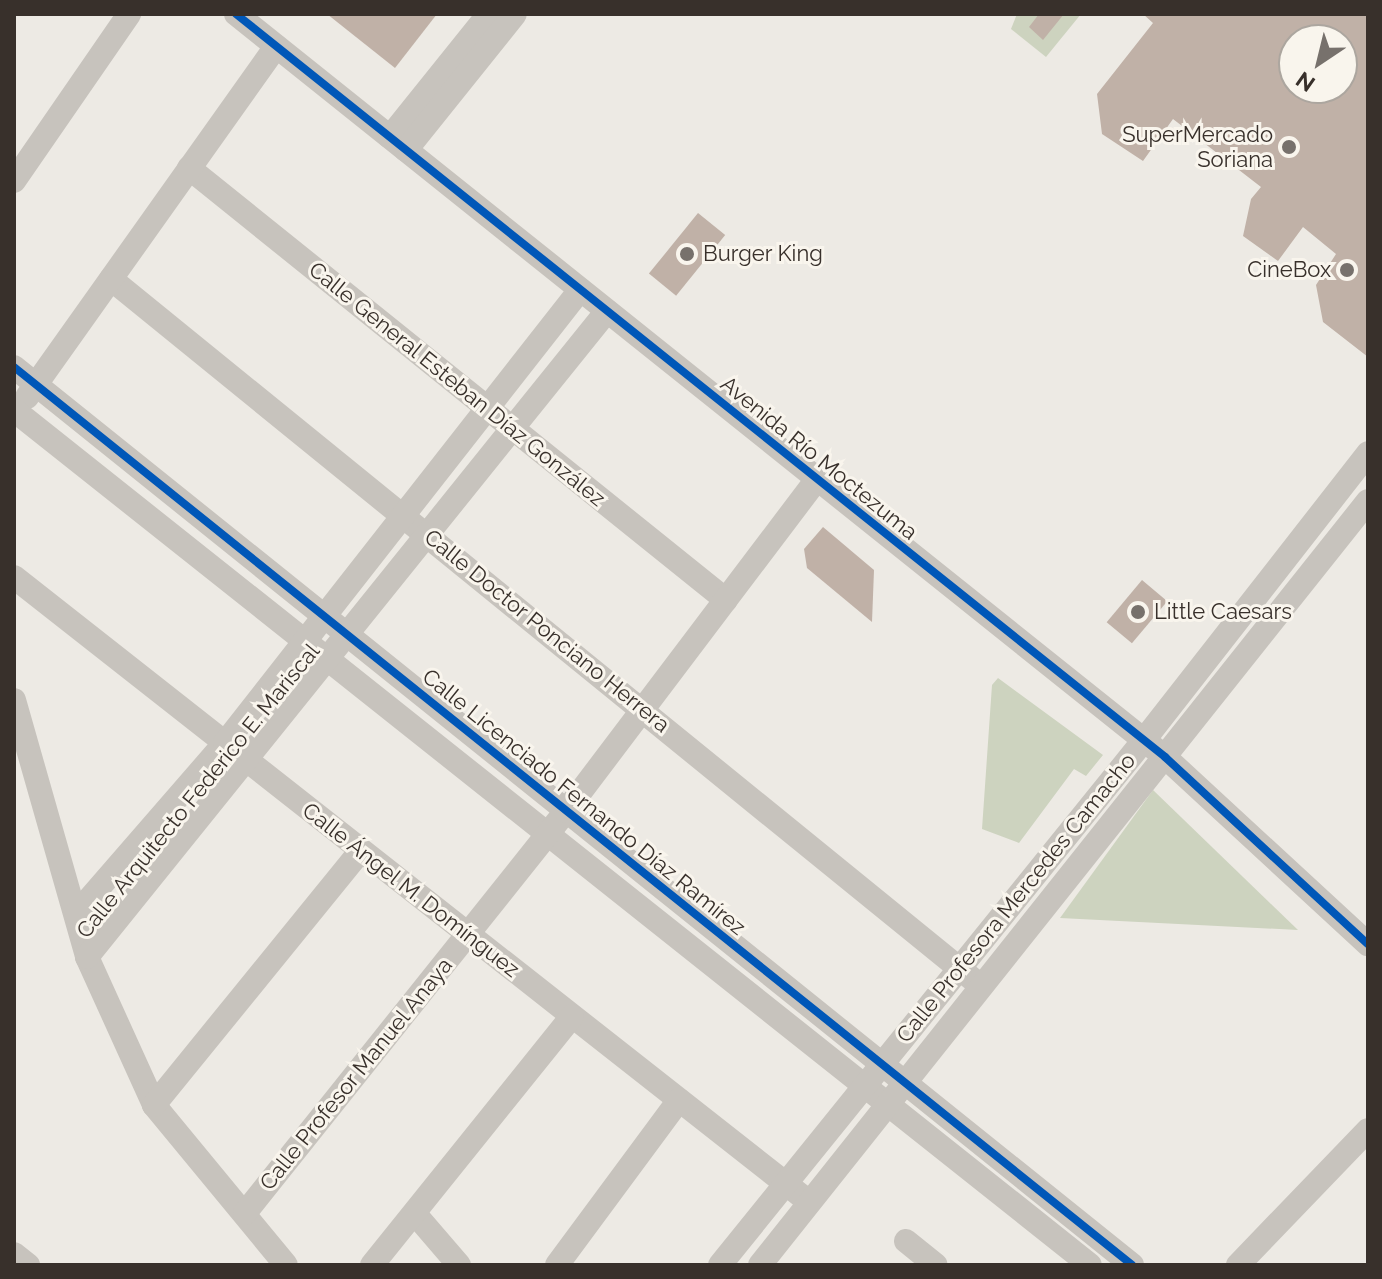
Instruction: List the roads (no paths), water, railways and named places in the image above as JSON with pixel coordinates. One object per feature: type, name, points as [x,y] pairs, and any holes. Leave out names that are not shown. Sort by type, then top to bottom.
[{"type":"street","points":[[14,181],[129,14]]},
{"type":"street","name":"Avenida Río Moctezuma","points":[[236,14],[1165,757],[1368,944]]},
{"type":"street","points":[[398,143],[515,14]]},
{"type":"street","points":[[398,143],[484,16]]},
{"type":"street","points":[[15,411],[276,46]]},
{"type":"street","name":"Calle General Esteban Díaz González","points":[[189,168],[726,600]]},
{"type":"street","name":"Calle Doctor Ponciano Herrera","points":[[111,279],[426,535],[643,706],[981,986]]},
{"type":"street","name":"Calle Arquitecto Federico E. Mariscal","points":[[77,913],[225,743],[490,410],[580,290]]},
{"type":"street","name":"Calle Arquitecto Federico E. Mariscal","points":[[87,957],[607,311]]},
{"type":"street","name":"Calle Licenciado Fernando Díaz Ramírez","points":[[14,367],[1132,1265]]},
{"type":"street","name":"Calle Licenciado Fernando Díaz Ramírez","points":[[15,411],[1090,1265]]},
{"type":"street","name":"Calle Profesora Mercedes Camacho","points":[[720,1265],[1144,740],[1368,453]]},
{"type":"street","name":"Calle Profesor Manuel Anaya","points":[[245,1213],[566,811],[817,479]]},
{"type":"street","name":"Calle Profesora Mercedes Camacho","points":[[760,1265],[1368,501]]},
{"type":"street","name":"Calle Ángel M. Domínguez","points":[[14,577],[809,1202]]},
{"type":"street","points":[[14,700],[77,913],[87,957],[154,1105],[286,1265]]},
{"type":"street","points":[[154,1105],[361,850]]},
{"type":"street","points":[[372,1265],[416,1215],[572,1016]]},
{"type":"street","points":[[557,1265],[679,1100]]},
{"type":"street","points":[[1238,1265],[1368,1130]]},
{"type":"street","points":[[416,1215],[459,1265]]},
{"type":"street","points":[[906,1241],[936,1265]]},
{"type":"street","points":[[14,1255],[28,1265]]},
{"type":"place","name":"SuperMercado Soriana","points":[[1289,147]]},
{"type":"place","name":"Burger King","points":[[687,254]]},
{"type":"place","name":"CineBox","points":[[1347,270]]},
{"type":"place","name":"Little Caesars","points":[[1138,612]]}]
